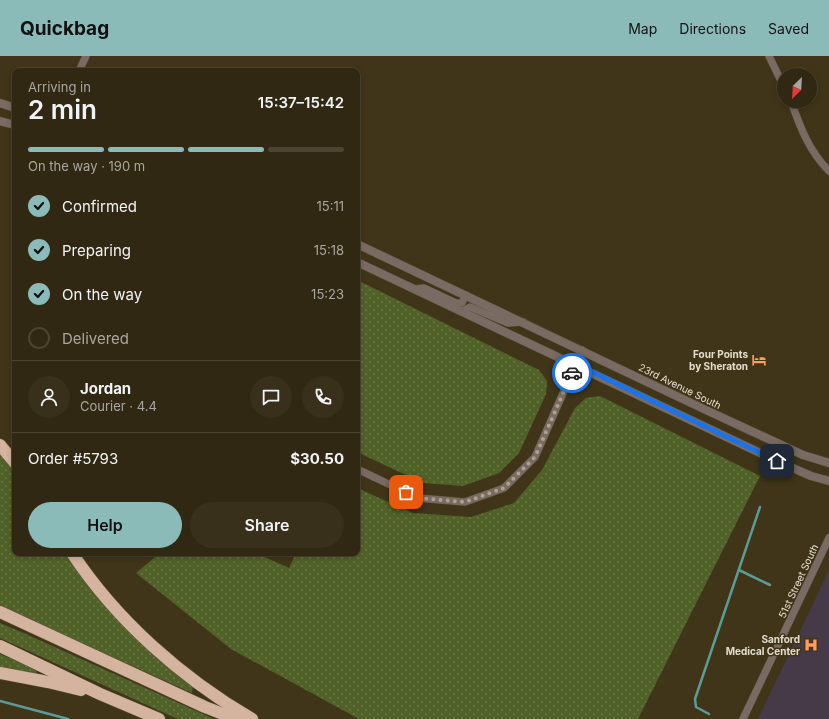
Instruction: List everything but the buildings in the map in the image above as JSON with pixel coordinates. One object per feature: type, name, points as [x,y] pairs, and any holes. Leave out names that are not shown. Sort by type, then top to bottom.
[{"type":"highway","points":[[0,445],[12,459]]},
{"type":"highway","points":[[74,556],[105,597],[151,644],[184,673],[252,719]]},
{"type":"highway","points":[[0,612],[205,707],[236,719]]},
{"type":"highway","points":[[0,646],[158,719]]},
{"type":"highway","points":[[0,673],[48,682],[112,699]]},
{"type":"street","points":[[80,68],[86,56]]},
{"type":"street","points":[[769,56],[777,72]]},
{"type":"street","points":[[0,103],[12,107]]},
{"type":"street","points":[[794,108],[805,139],[821,163],[829,171]]},
{"type":"street","points":[[0,121],[12,124]]},
{"type":"street","name":"23rd Avenue South","points":[[360,245],[803,455],[829,463]]},
{"type":"street","name":"23rd Avenue South","points":[[360,263],[576,364],[777,461],[811,476],[829,481]]},
{"type":"street","name":"23rd Avenue South","points":[[416,289],[424,288],[456,303],[462,302],[466,295]]},
{"type":"street","name":"23rd Avenue South","points":[[462,311],[470,307],[508,323],[523,322]]},
{"type":"street","points":[[360,470],[418,498],[465,502],[504,488],[535,457],[582,350]]},
{"type":"street","name":"51st Street South","points":[[743,719],[829,538]]},
{"type":"shaded area","name":"Sanford Medical Center","points":[[829,570],[829,719],[758,719]]},
{"type":"green space","points":[[361,282],[539,370],[547,381],[546,394],[519,453],[499,473],[463,486],[423,483],[360,453]]},
{"type":"green space","points":[[600,396],[760,476],[638,719],[359,719],[231,649],[136,573],[156,556],[263,556],[289,568],[295,556],[360,556],[360,489],[413,513],[471,517],[514,503],[542,470],[575,408],[586,398]]},
{"type":"green space","points":[[0,452],[12,467],[12,556],[68,556],[71,561],[193,686],[192,693],[0,606]]},
{"type":"green space","points":[[0,623],[214,719],[178,719],[160,711],[0,638]]},
{"type":"green space","points":[[0,654],[37,670],[36,676],[0,668]]},
{"type":"waterway","points":[[709,714],[696,707],[695,699],[760,507]]},
{"type":"waterway","points":[[739,570],[770,585]]},
{"type":"waterway","points":[[0,701],[68,719]]},
{"type":"way so far","points":[[406,492],[418,498],[465,502],[504,488],[535,457],[572,373]]},
{"type":"place","name":"Four Points by Sheraton","points":[[759,360]]},
{"type":"place","name":"Sanford Medical Center","points":[[811,645]]},
{"type":"route","points":[[572,373],[576,364],[777,461]]}]
